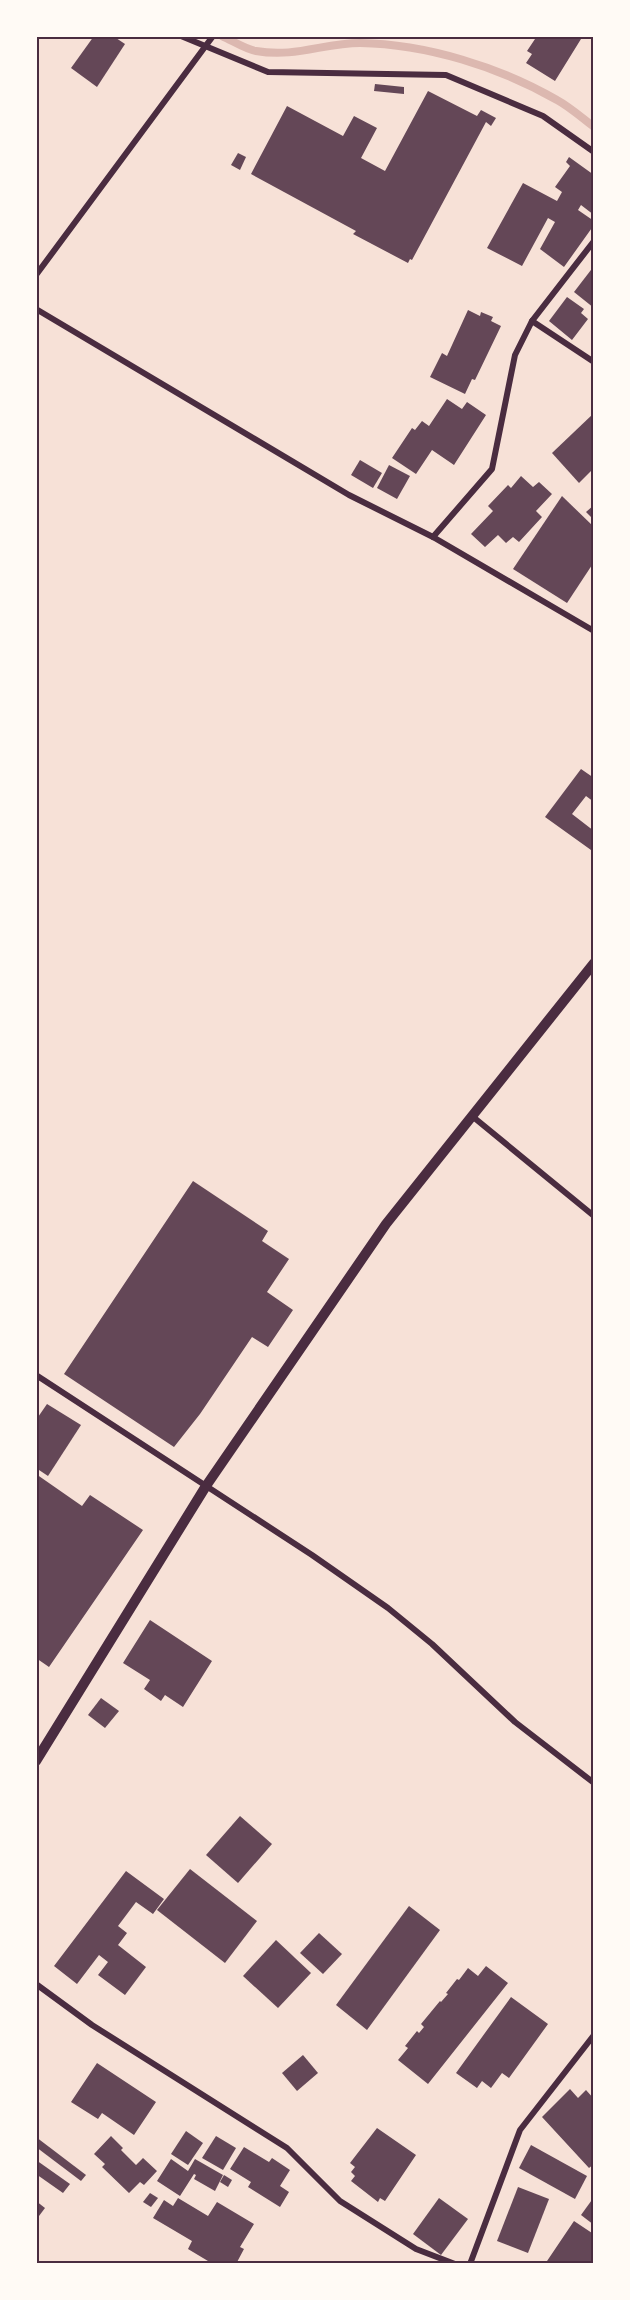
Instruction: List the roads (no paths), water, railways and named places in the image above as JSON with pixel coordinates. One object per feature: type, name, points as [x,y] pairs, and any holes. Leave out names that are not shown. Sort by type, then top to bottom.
[{"type":"street","points":[[181,36],[268,72],[446,75],[543,116],[594,152]]},
{"type":"street","points":[[36,275],[213,36]]},
{"type":"street","points":[[433,537],[492,470],[515,355],[532,321],[594,241]]},
{"type":"street","points":[[36,309],[349,495],[433,537],[594,631]]},
{"type":"street","points":[[532,321],[594,362]]},
{"type":"street","points":[[36,1761],[206,1486],[386,1224],[594,963]]},
{"type":"street","points":[[471,1115],[594,1216]]},
{"type":"street","points":[[36,1375],[388,1608],[432,1644],[515,1722],[594,1783]]},
{"type":"street","points":[[36,1983],[92,2025],[287,2148],[340,2201],[416,2249],[455,2264]]},
{"type":"street","points":[[470,2264],[520,2130],[594,2036]]},
{"type":"waterway","points":[[222,36],[243,47],[270,53],[297,52],[360,43],[385,44],[436,53],[487,68],[535,88],[567,106],[594,127]]}]
